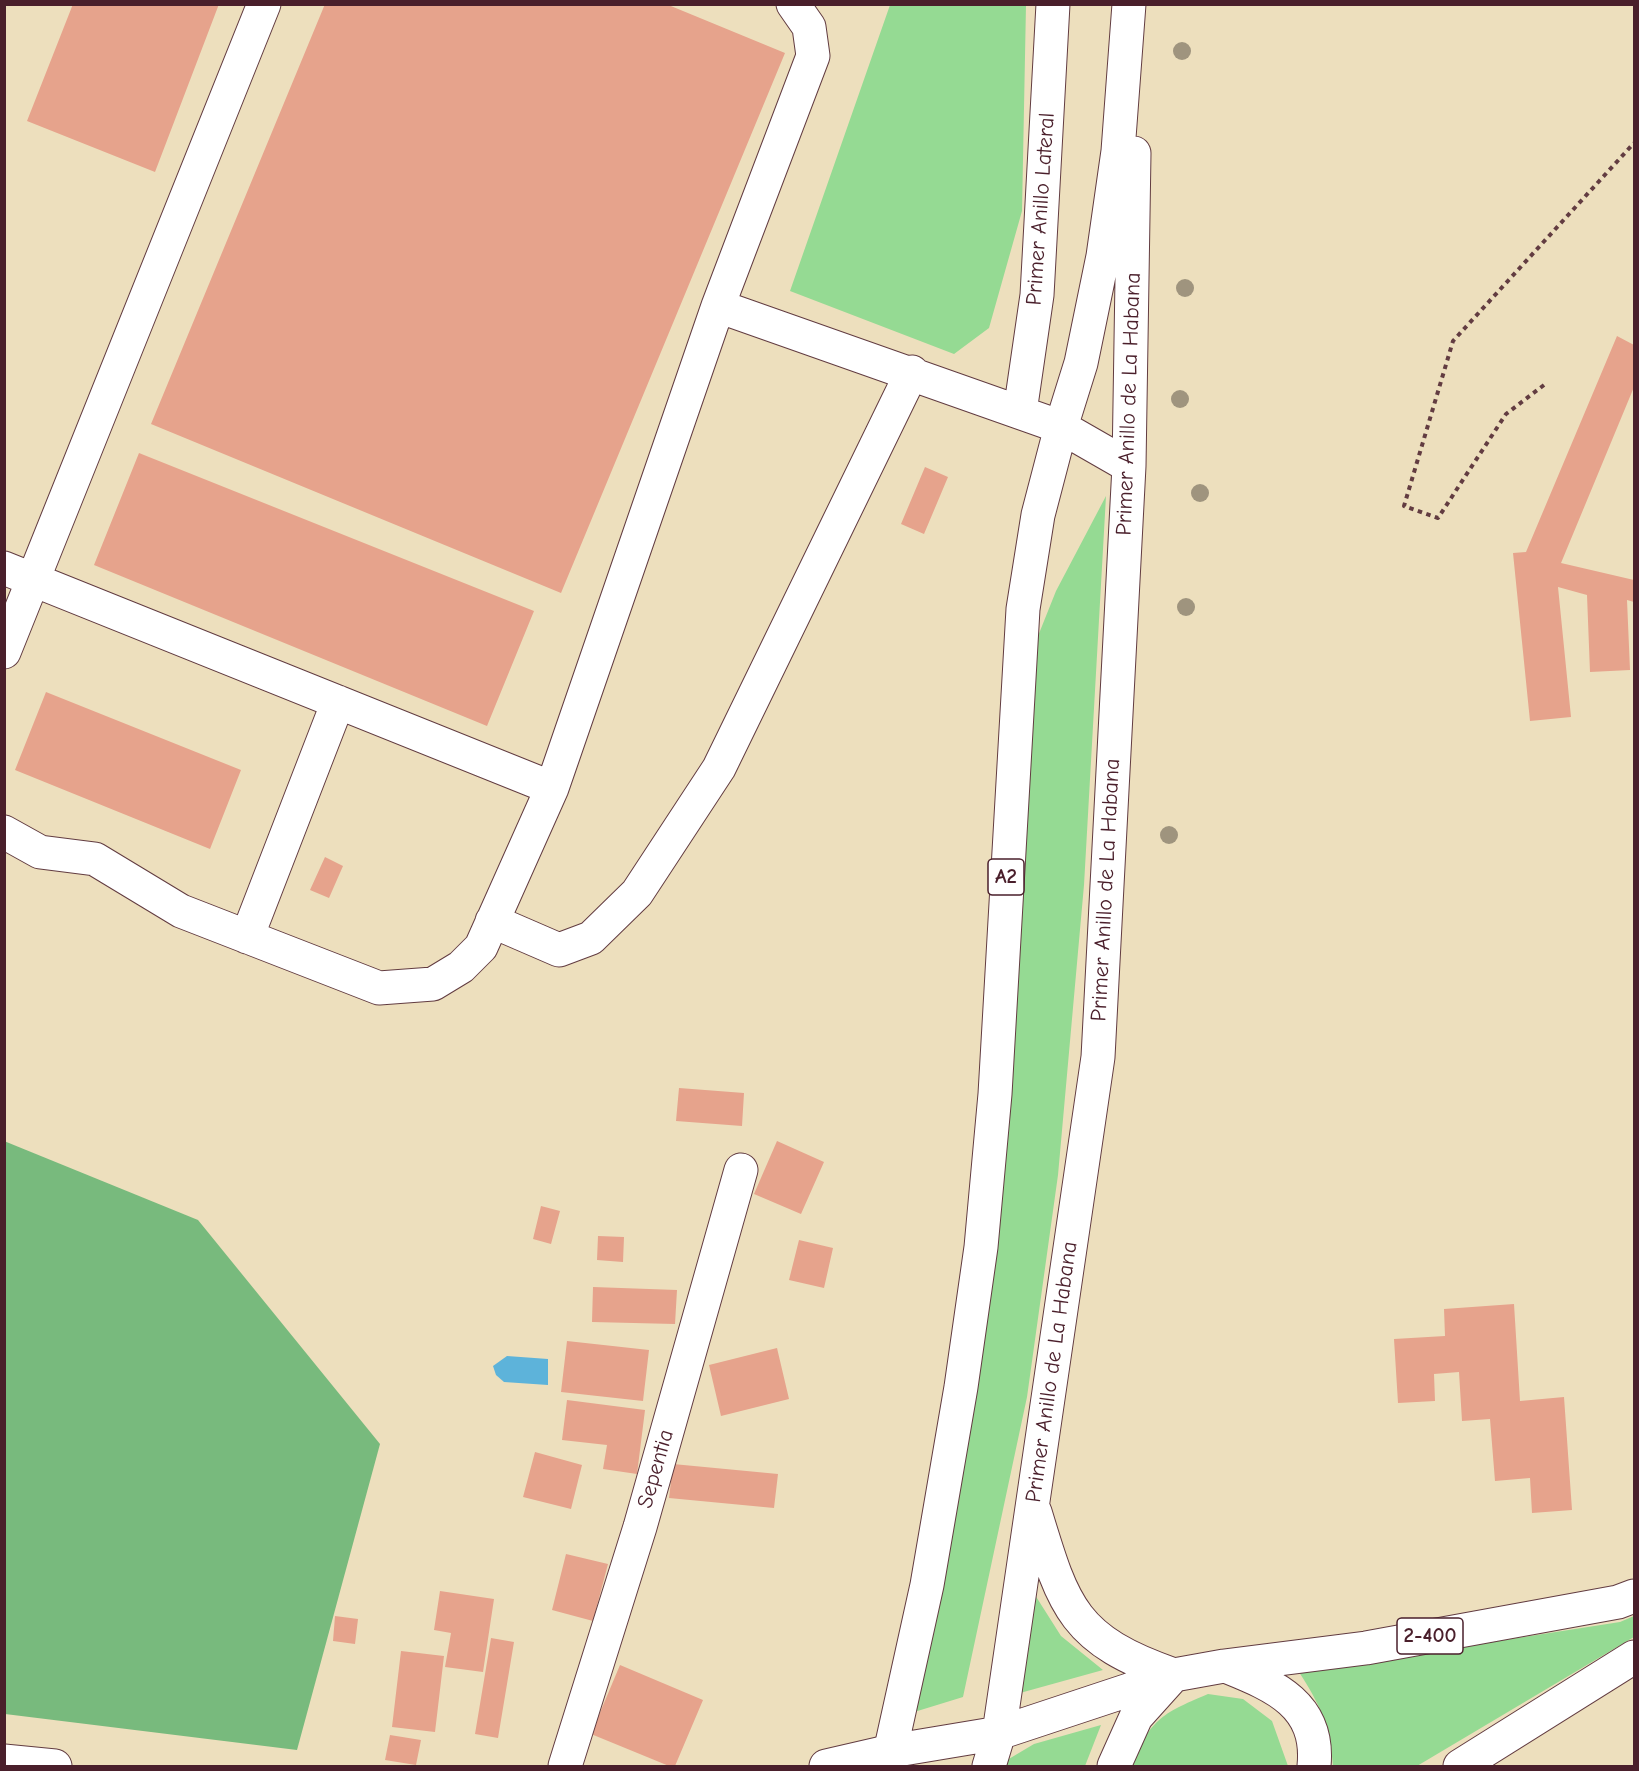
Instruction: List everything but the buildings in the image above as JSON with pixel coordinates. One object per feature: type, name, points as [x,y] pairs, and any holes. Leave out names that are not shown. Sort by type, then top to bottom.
[{"type":"main road","points":[[4,652],[19,573],[264,4]]},
{"type":"main road","points":[[4,832],[40,852],[95,859],[181,911],[379,988],[433,984],[461,967],[481,947],[552,788],[718,306],[813,56],[809,27],[793,4]]},
{"type":"main road","name":"Primer Anillo Lateral","points":[[1020,412],[1037,295],[1053,4]]},
{"type":"main road","name":"Primer Anillo de La Habana","points":[[889,1759],[927,1585],[961,1387],[981,1247],[995,1094],[1023,609],[1038,515],[1061,427],[1081,363],[1103,256],[1118,151],[1131,4]]},
{"type":"main road","name":"Primer Anillo de La Habana","points":[[989,1767],[999,1733],[1098,1057],[1129,466],[1135,209],[1131,4]]},
{"type":"main road","points":[[718,306],[912,372],[1061,427],[1129,466]]},
{"type":"main road","points":[[492,921],[559,950],[591,938],[637,893],[719,768],[912,372]]},
{"type":"main road","points":[[19,573],[552,788]]},
{"type":"main road","points":[[247,937],[338,702]]},
{"type":"main road","name":"Sepentia","points":[[565,1767],[640,1527],[741,1170]]},
{"type":"main road","points":[[1033,1505],[1063,1595],[1088,1631],[1140,1664],[1174,1675],[1136,1717],[1114,1767]]},
{"type":"main road","name":"2-400","points":[[952,1767],[999,1733],[1174,1675],[1224,1666],[1366,1648],[1618,1602],[1635,1596]]},
{"type":"main road","points":[[1460,1767],[1635,1657]]},
{"type":"main road","points":[[1224,1666],[1274,1686],[1300,1709],[1308,1723],[1315,1756],[1314,1767]]},
{"type":"main road","points":[[826,1767],[889,1759],[999,1733]]},
{"type":"main road","points":[[4,1761],[55,1767]]},
{"type":"path","points":[[1544,384],[1506,414],[1438,518],[1404,506],[1453,341],[1635,143]]},
{"type":"green space","points":[[890,5],[1026,5],[1022,211],[989,328],[954,354],[790,291]]},
{"type":"green space","points":[[1106,496],[1084,885],[1058,1175],[1027,1397],[963,1697],[911,1713],[1036,641],[1056,591]]},
{"type":"green space","points":[[4,1141],[198,1220],[380,1444],[297,1750],[5,1714]]},
{"type":"green space","points":[[1035,1595],[1061,1636],[1103,1670],[1020,1693]]},
{"type":"green space","points":[[1634,1616],[1634,1637],[1417,1766],[1333,1766],[1323,1716],[1299,1672],[1620,1622]]},
{"type":"green space","points":[[1208,1694],[1243,1699],[1272,1721],[1288,1766],[1128,1766],[1144,1738],[1159,1720]]},
{"type":"green space","points":[[1101,1725],[1085,1766],[997,1766],[1034,1744]]},
{"type":"water","points":[[507,1356],[548,1359],[548,1385],[504,1382],[496,1375],[493,1366]]}]
